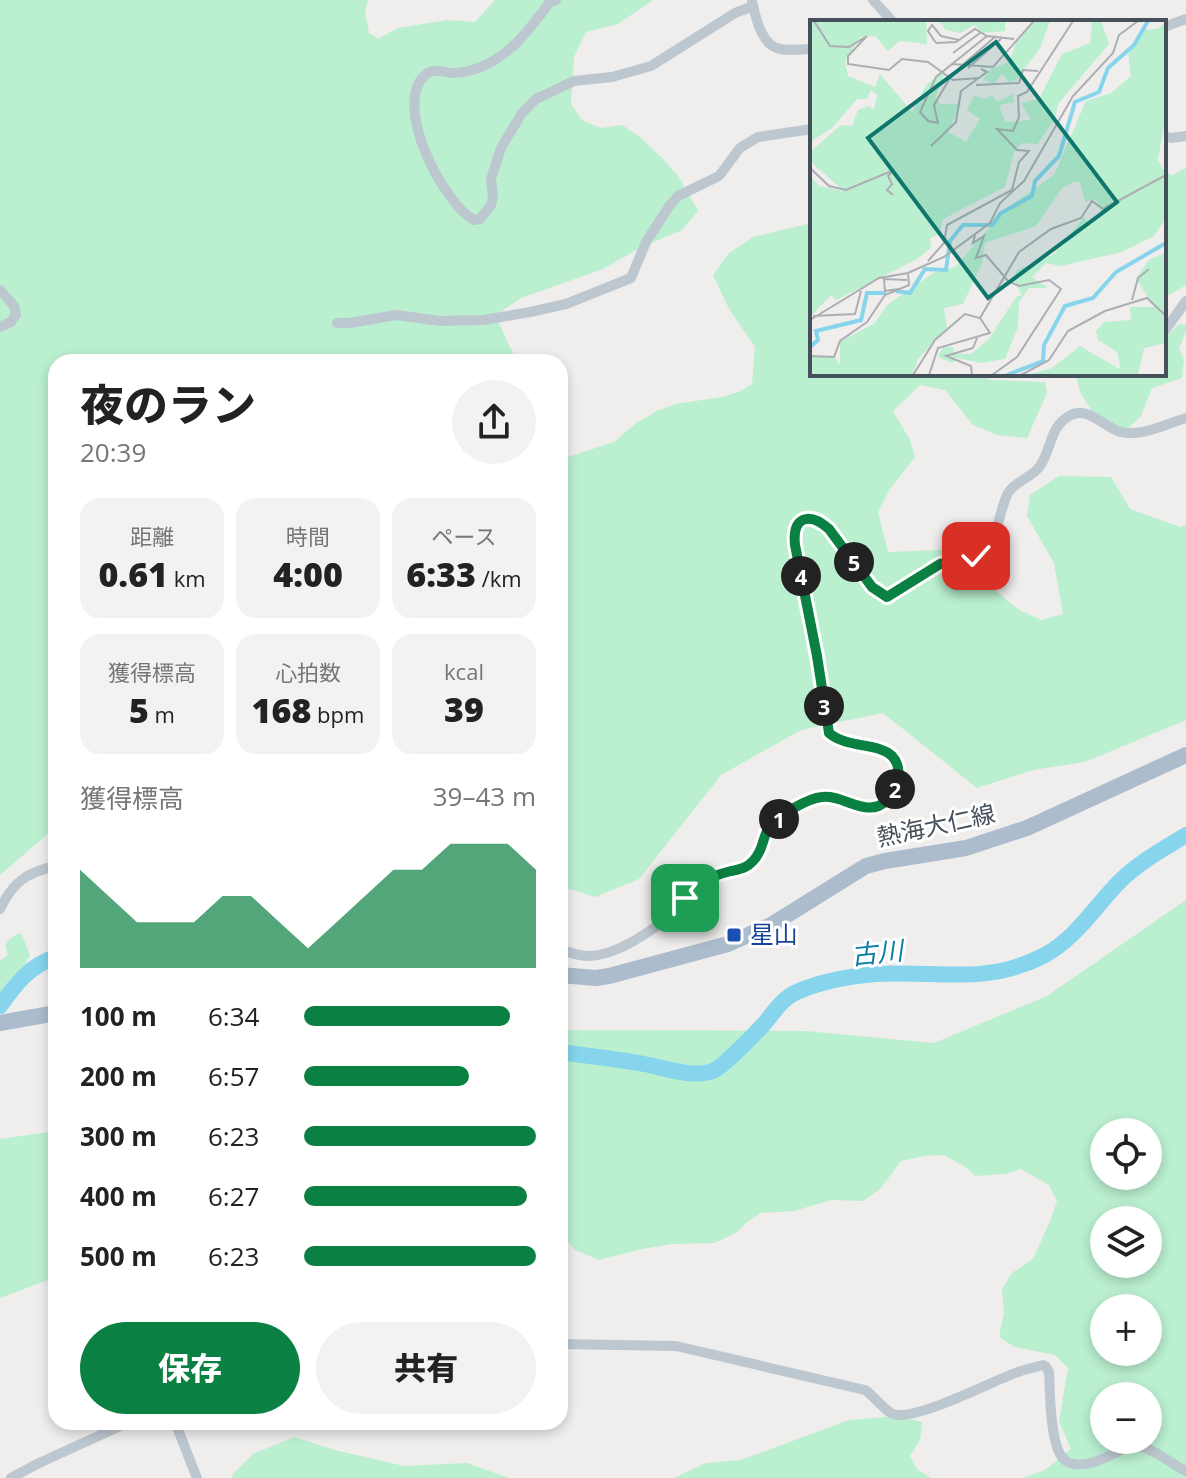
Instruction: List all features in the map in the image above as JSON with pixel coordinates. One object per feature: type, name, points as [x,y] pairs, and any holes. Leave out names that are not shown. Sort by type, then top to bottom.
[{"type":"main road","name":"熱海大仁線","points":[[568,976],[609,976],[728,944],[771,925],[866,866],[966,848],[1016,832],[1186,755]]},
{"type":"main road","points":[[0,1023],[48,1014]]},
{"type":"street","points":[[556,0],[549,3],[517,44],[494,61],[453,73],[434,71],[425,75],[414,96],[414,115],[430,164],[456,206],[474,220],[480,219],[491,205],[491,179],[501,148],[522,113],[536,99],[574,81],[612,77],[651,66],[752,3],[763,35],[770,45],[779,49],[810,49]]},
{"type":"street","points":[[873,0],[891,20]]},
{"type":"street","points":[[1166,26],[1186,19]]},
{"type":"street","points":[[337,323],[396,315],[440,321],[484,320],[566,304],[589,296],[631,278],[646,242],[670,205],[678,196],[719,176],[740,148],[758,137],[810,129]]},
{"type":"street","points":[[1166,136],[1186,136]]},
{"type":"street","points":[[0,290],[14,306],[16,314],[11,322],[0,327]]},
{"type":"street","points":[[1166,329],[1186,301]]},
{"type":"street","points":[[568,952],[596,956],[637,939],[675,910],[696,884],[753,862],[761,850],[768,828],[806,802],[830,797],[858,806],[875,807],[886,801],[896,788],[896,763],[888,753],[851,744],[829,733],[795,545],[794,530],[802,521],[814,519],[829,529],[872,587],[887,597],[930,568],[976,556],[988,548],[1011,489],[1040,468],[1056,428],[1071,415],[1079,412],[1088,414],[1110,428],[1129,434],[1186,418]]},
{"type":"street","points":[[0,909],[9,892],[23,878],[48,868]]},
{"type":"street","points":[[568,1344],[676,1346],[865,1390],[877,1398],[889,1413],[899,1416],[934,1407],[1018,1372],[1043,1365],[1049,1372],[1053,1421],[1062,1459],[1071,1464],[1087,1464],[1127,1447],[1138,1446],[1151,1450],[1186,1471]]},
{"type":"street","points":[[11,1478],[111,1430]]},
{"type":"street","points":[[178,1430],[197,1478]]},
{"type":"green space","points":[[0,0],[368,0],[365,11],[369,33],[378,39],[398,28],[447,20],[475,22],[495,0],[653,0],[618,24],[586,32],[574,57],[571,104],[582,120],[601,128],[622,125],[640,137],[679,177],[698,211],[682,230],[640,248],[603,269],[521,298],[502,311],[498,321],[513,354],[48,354],[48,834],[0,875]]},
{"type":"green space","points":[[1186,168],[1186,285],[1166,297],[1166,174],[1172,175]]},
{"type":"green space","points":[[810,223],[810,376],[976,376],[993,380],[1045,382],[1047,393],[1027,438],[997,435],[973,425],[945,390],[920,385],[893,411],[910,440],[915,457],[890,489],[878,512],[888,552],[962,549],[989,585],[1019,610],[1041,620],[1063,614],[1054,563],[1027,516],[1030,495],[1059,476],[1111,477],[1130,509],[1180,527],[1186,525],[1186,720],[1085,762],[1033,770],[977,788],[883,713],[801,730],[721,775],[639,879],[595,897],[568,889],[568,457],[614,442],[636,423],[657,411],[675,404],[722,397],[752,384],[755,347],[729,309],[713,275],[728,254],[753,237]]},
{"type":"green space","points":[[1179,324],[1186,325],[1179,349],[1184,360],[1182,378],[1152,388],[1141,416],[1125,431],[1097,419],[1081,394],[1076,376],[1166,376],[1166,338]]},
{"type":"green space","points":[[1186,900],[1186,1478],[1023,1478],[1045,1470],[1071,1449],[1059,1421],[1068,1368],[1055,1355],[1015,1347],[999,1337],[1004,1312],[1002,1289],[1012,1273],[1033,1259],[1057,1201],[1049,1185],[1021,1169],[1005,1174],[975,1176],[944,1155],[924,1156],[901,1161],[880,1189],[863,1201],[831,1200],[794,1211],[761,1213],[736,1233],[714,1243],[673,1244],[599,1260],[575,1250],[568,1242],[568,1030],[805,1031],[934,1043],[1047,996]]},
{"type":"green space","points":[[19,933],[30,955],[26,967],[0,998],[0,961],[8,955],[5,946],[8,940]]},
{"type":"green space","points":[[48,1132],[48,1280],[0,1298],[0,1139]]},
{"type":"green space","points":[[898,1416],[922,1422],[920,1440],[910,1456],[917,1469],[931,1478],[674,1478],[706,1463],[741,1460],[849,1420]]},
{"type":"green space","points":[[294,1437],[404,1466],[467,1463],[509,1478],[232,1478],[253,1454]]},
{"type":"waterway","name":"古川","points":[[568,1053],[685,1073],[710,1072],[739,1050],[784,1001],[808,987],[866,975],[980,974],[1021,965],[1055,949],[1129,873],[1186,835]]},
{"type":"waterway","name":"古川","points":[[0,1006],[17,983],[48,961]]},
{"type":"place","name":"星山","points":[[734,935]]},
{"type":"route","points":[[685,898],[696,884],[753,862],[765,841],[768,828],[806,802],[822,796],[867,808],[875,807],[886,801],[896,788],[898,773],[892,756],[851,744],[829,733],[795,545],[794,530],[798,525],[808,518],[821,522],[872,587],[887,597],[930,568],[976,556]]}]
